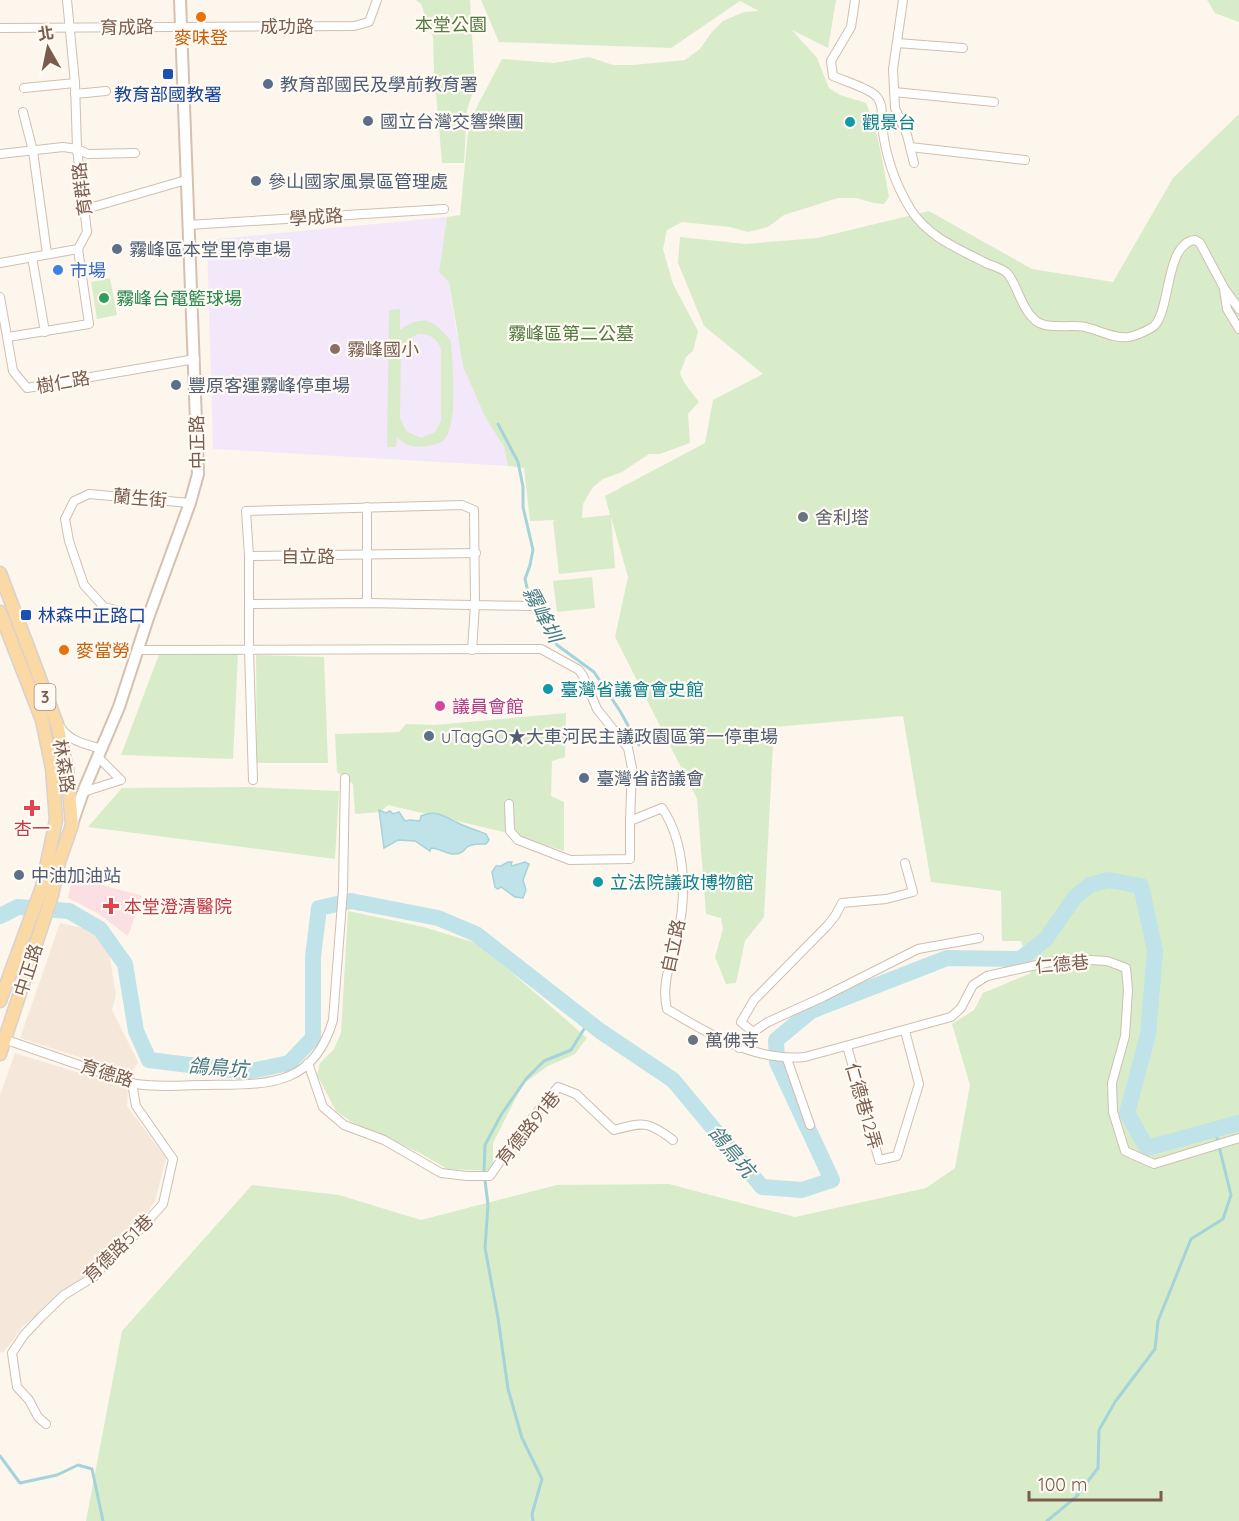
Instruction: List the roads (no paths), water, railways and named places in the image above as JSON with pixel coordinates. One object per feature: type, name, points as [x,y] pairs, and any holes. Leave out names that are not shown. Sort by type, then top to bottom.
[{"type":"main road","name":"林森路","points":[[0,573],[57,724],[67,769],[72,825]]},
{"type":"main road","name":"林森路","points":[[0,612],[42,720],[52,768],[56,820]]},
{"type":"main road","name":"3","points":[[38,919],[46,894],[56,820]]},
{"type":"main road","name":"中正路","points":[[46,894],[72,825]]},
{"type":"main road","name":"中正路","points":[[0,1001],[38,919]]},
{"type":"main road","name":"中正路","points":[[0,1054],[38,919]]},
{"type":"street","name":"育群路","points":[[67,0],[75,83],[77,149],[86,209],[87,232],[78,249]]},
{"type":"street","name":"中正路","points":[[72,825],[83,792],[119,707],[148,618],[190,503],[199,468],[180,0]]},
{"type":"street","name":"成功路","points":[[181,26],[354,26],[369,22],[377,0]]},
{"type":"street","points":[[855,0],[851,27],[831,61],[833,76],[874,94],[880,102],[883,133],[894,178],[910,209],[924,227],[941,240],[1007,273],[1019,297],[1036,321],[1047,325],[1084,326],[1110,335],[1129,337],[1154,326],[1160,316],[1174,263],[1182,247],[1189,240],[1200,243],[1224,288],[1239,309]]},
{"type":"street","points":[[903,0],[893,69],[895,108],[907,135],[914,163]]},
{"type":"street","name":"育成路","points":[[0,28],[181,26]]},
{"type":"street","points":[[897,43],[963,48]]},
{"type":"street","points":[[24,88],[75,83]]},
{"type":"street","points":[[75,94],[106,91]]},
{"type":"street","points":[[894,92],[994,102]]},
{"type":"street","points":[[23,112],[33,151],[47,254]]},
{"type":"street","points":[[0,154],[63,147],[77,149],[88,154],[135,153]]},
{"type":"street","points":[[910,147],[1025,160]]},
{"type":"street","points":[[86,209],[186,180]]},
{"type":"street","name":"學成路","points":[[188,225],[444,209]]},
{"type":"street","points":[[0,262],[78,249],[89,324],[8,337]]},
{"type":"street","points":[[32,257],[45,332]]},
{"type":"street","points":[[1224,288],[1227,309],[1239,329]]},
{"type":"street","name":"樹仁路","points":[[0,297],[14,371],[27,388],[195,359]]},
{"type":"street","name":"蘭生街","points":[[148,618],[104,607],[84,585],[69,541],[65,519],[74,501],[89,494],[190,503]]},
{"type":"street","points":[[253,780],[249,556],[246,511],[462,505],[474,510],[476,553],[472,650]]},
{"type":"street","points":[[367,507],[367,603]]},
{"type":"street","name":"自立路","points":[[249,556],[476,553]]},
{"type":"street","points":[[249,604],[367,603],[530,606]]},
{"type":"street","points":[[137,650],[541,649],[579,670],[597,709],[628,748],[632,768],[630,859],[570,860],[518,840],[510,831],[509,804]]},
{"type":"street","points":[[57,724],[68,737],[101,754],[121,780],[83,792]]},
{"type":"street","name":"育德路","points":[[3,1038],[132,1083],[175,1085],[266,1083],[285,1079],[299,1071],[327,1040],[333,1020],[343,890],[345,778]]},
{"type":"street","name":"自立路","points":[[630,821],[662,808],[672,822],[682,861],[682,902],[678,934],[665,982],[664,999],[667,1009],[743,1049]]},
{"type":"street","points":[[56,820],[72,825]]},
{"type":"street","points":[[753,1032],[741,1022],[753,1000],[827,927],[842,903],[877,900],[913,892],[905,863]]},
{"type":"street","points":[[810,1125],[784,1058],[743,1049],[753,1032],[768,1022],[918,949],[979,938]]},
{"type":"street","name":"仁德巷","points":[[784,1058],[805,1057],[951,1017],[961,1008],[973,985],[987,976],[1050,962],[1075,959],[1107,961],[1126,968],[1128,990],[1125,1036],[1112,1083],[1113,1113],[1125,1151],[1154,1164],[1239,1138]]},
{"type":"street","name":"仁德巷12弄","points":[[847,1046],[879,1160],[897,1156],[919,1084],[905,1031]]},
{"type":"street","name":"育德路91巷","points":[[308,1063],[322,1107],[344,1125],[384,1140],[441,1173],[490,1176],[519,1134],[558,1087],[576,1094],[614,1130],[640,1122],[673,1140]]},
{"type":"street","name":"育德路51巷","points":[[46,1424],[38,1417],[30,1400],[17,1387],[12,1353],[24,1335],[41,1317],[64,1295],[95,1276],[112,1254],[135,1235],[163,1204],[172,1159],[136,1106],[132,1083]]},
{"type":"water","points":[[379,810],[386,813],[390,811],[393,814],[399,812],[405,821],[420,821],[421,816],[431,813],[440,815],[486,834],[489,840],[486,844],[472,845],[456,854],[435,848],[431,848],[430,851],[415,841],[398,840],[384,848]]},
{"type":"water","points":[[512,862],[512,866],[525,862],[529,864],[523,880],[526,890],[523,898],[515,897],[501,887],[498,889],[495,887],[492,872],[496,866]]},
{"type":"waterway","name":"霧峰圳","points":[[498,424],[518,462],[523,487],[523,507],[533,550],[525,579],[528,592],[539,616],[557,645],[594,672],[639,745]]},
{"type":"waterway","name":"鴿鳥坑","points":[[0,916],[18,907],[69,911],[100,929],[125,964],[136,1031],[149,1060],[246,1072],[289,1063],[313,1038],[313,957],[319,908],[351,901],[438,918],[476,934],[600,1031],[673,1080],[762,1187],[802,1190],[832,1180],[777,1062],[776,1040],[811,1011],[947,958],[1020,959],[1045,940],[1075,897],[1090,885],[1108,880],[1141,886],[1155,951],[1148,1035],[1127,1113],[1147,1148],[1239,1123]]},
{"type":"waterway","points":[[533,1521],[532,1514],[542,1479],[522,1438],[508,1389],[485,1248],[488,1205],[484,1172],[485,1145],[501,1115],[526,1079],[544,1061],[571,1050],[589,1021]]},
{"type":"waterway","points":[[1047,1521],[1076,1497],[1098,1468],[1099,1430],[1115,1402],[1155,1349],[1158,1321],[1191,1239],[1223,1219],[1231,1195],[1215,1130]]},
{"type":"waterway","points":[[0,1456],[20,1483],[57,1475],[78,1465],[92,1469],[103,1521]]},
{"type":"place","name":"麥味登","points":[[201,17]]},
{"type":"place","name":"教育部國教署","points":[[168,74]]},
{"type":"place","name":"教育部國民及學前教育署","points":[[268,84]]},
{"type":"place","name":"國立台灣交響樂團","points":[[368,121]]},
{"type":"place","name":"觀景台","points":[[850,122]]},
{"type":"place","name":"參山國家風景區管理處","points":[[256,181]]},
{"type":"place","name":"霧峰區本堂里停車場","points":[[117,249]]},
{"type":"place","name":"市場","points":[[58,270]]},
{"type":"place","name":"霧峰台電籃球場","points":[[104,298]]},
{"type":"place","name":"霧峰國小","points":[[335,349]]},
{"type":"place","name":"豐原客運霧峰停車場","points":[[176,385]]},
{"type":"place","name":"舍利塔","points":[[803,517]]},
{"type":"place","name":"林森中正路口","points":[[26,615]]},
{"type":"place","name":"麥當勞","points":[[64,650]]},
{"type":"place","name":"臺灣省議會會史館","points":[[548,689]]},
{"type":"place","name":"議員會館","points":[[440,706]]},
{"type":"place","name":"uTagGO★大車河民主議政園區第一停車場","points":[[429,736]]},
{"type":"place","name":"臺灣省諮議會","points":[[584,778]]},
{"type":"place","name":"杏一","points":[[32,808]]},
{"type":"place","name":"中油加油站","points":[[19,875]]},
{"type":"place","name":"立法院議政博物館","points":[[598,882]]},
{"type":"place","name":"本堂澄清醫院","points":[[111,906]]},
{"type":"place","name":"萬佛寺","points":[[693,1040]]},
{"type":"park label","name":"本堂公園","points":[[451,24]]},
{"type":"park label","name":"霧峰區第二公墓","points":[[571,333]]}]
